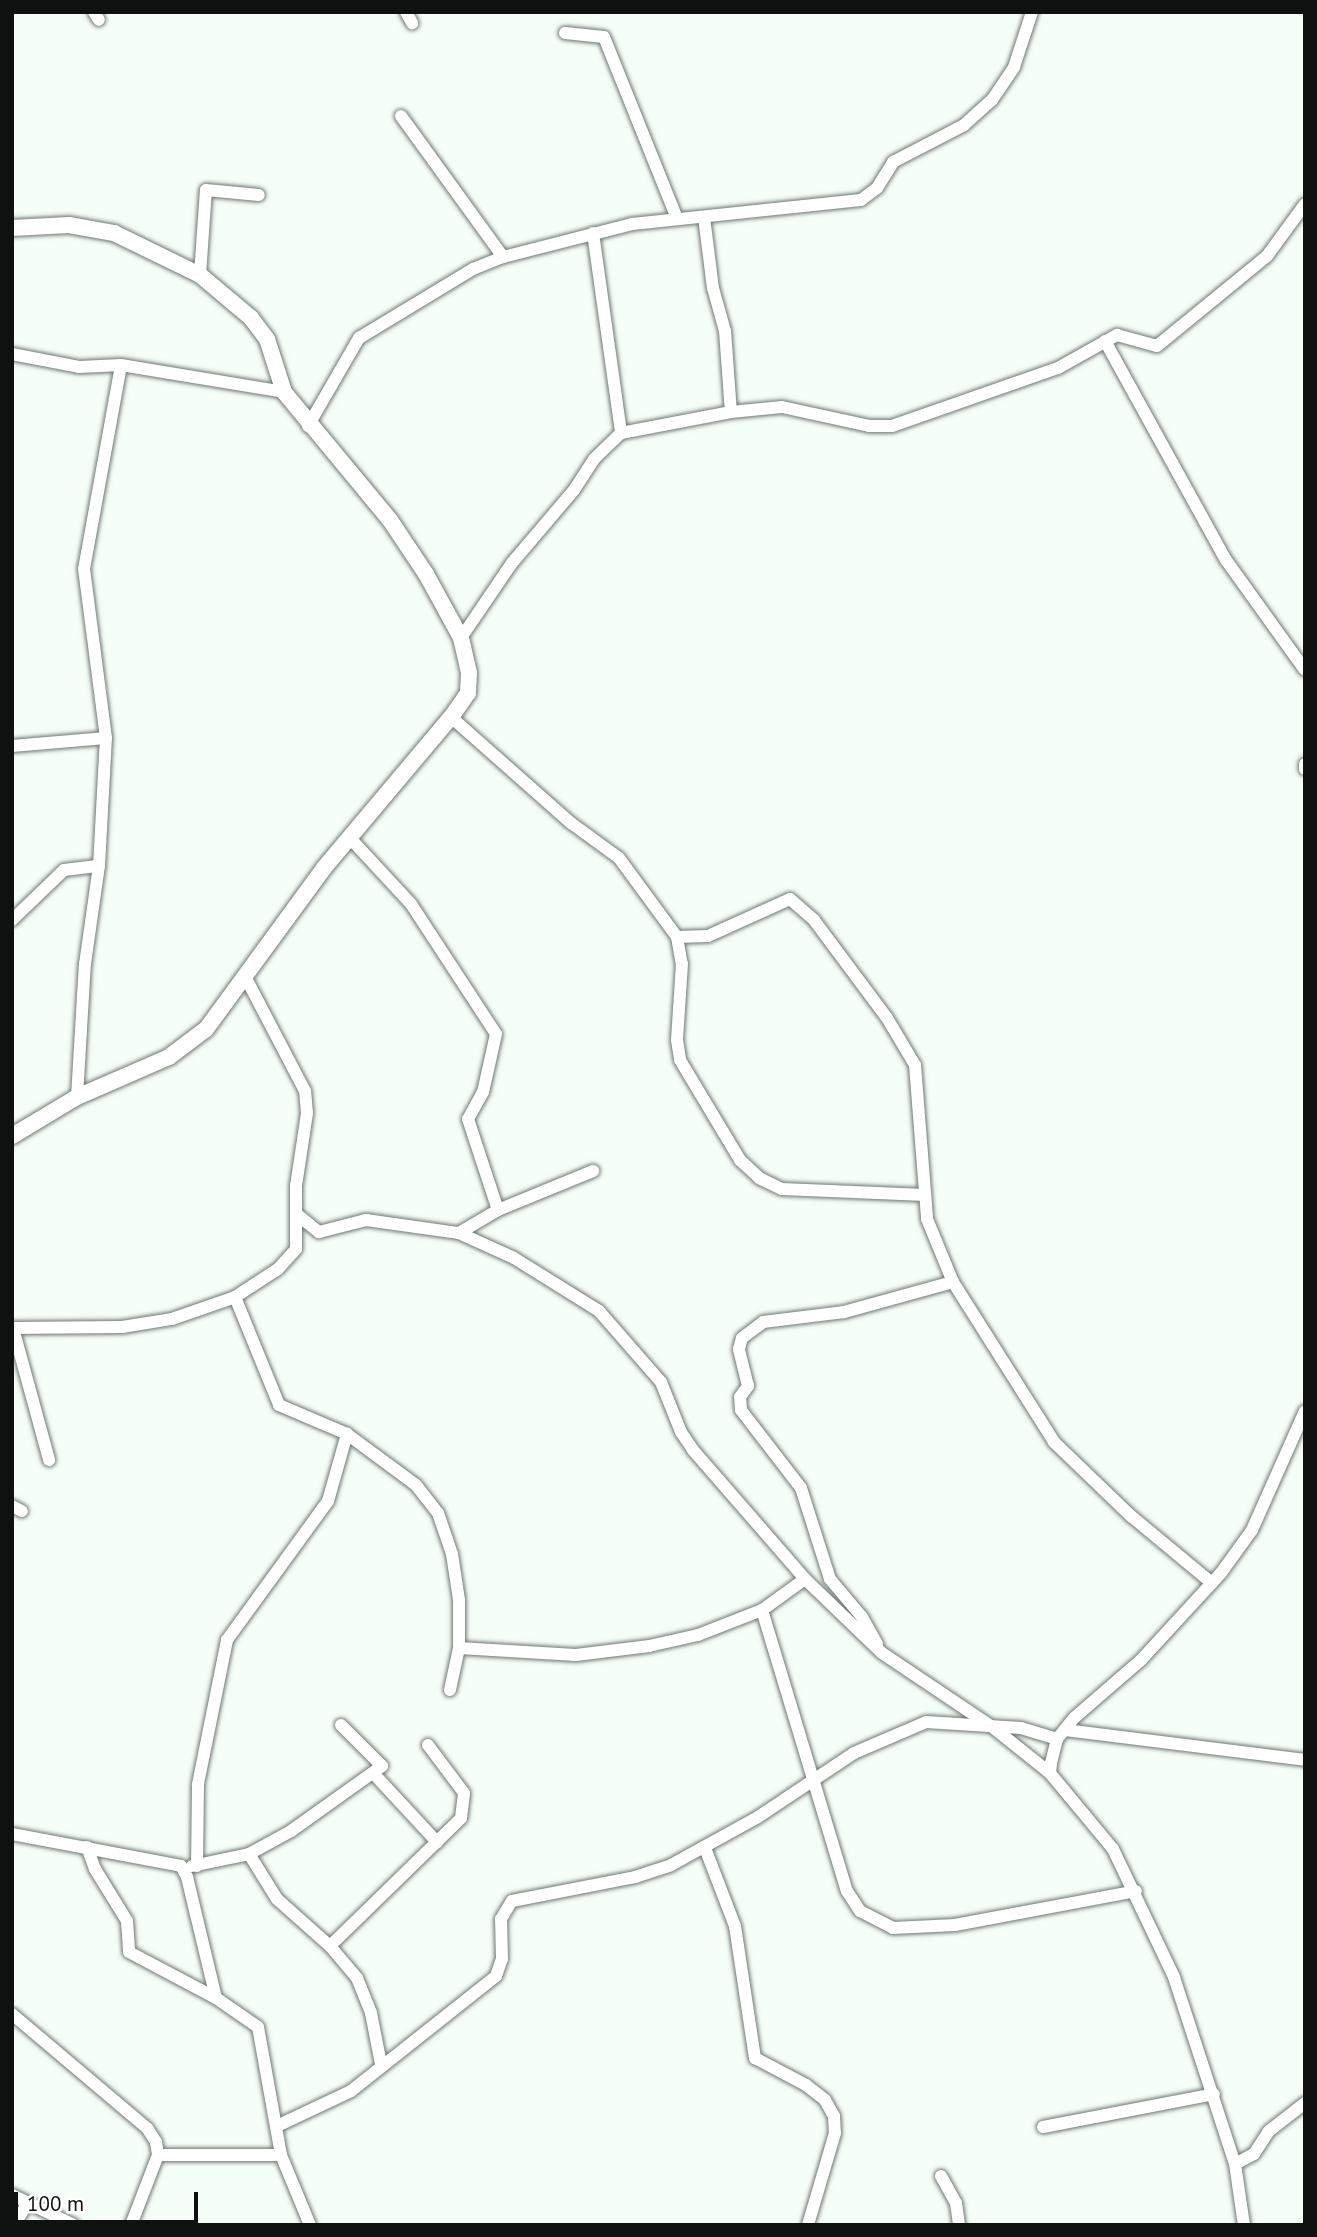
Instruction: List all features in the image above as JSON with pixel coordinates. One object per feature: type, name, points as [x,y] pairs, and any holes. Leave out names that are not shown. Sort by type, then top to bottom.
[{"type":"street","points":[[308,426],[359,338],[473,269],[503,257],[593,233],[677,219],[845,204],[870,194],[893,162],[964,125],[992,100],[1014,67],[1032,12]]},
{"type":"street","points":[[565,33],[596,33],[604,37],[677,219]]},
{"type":"street","points":[[401,117],[503,257]]},
{"type":"street","points":[[200,275],[206,190],[259,195]]},
{"type":"street","points":[[461,638],[512,563],[602,450],[621,433],[731,412],[782,407],[869,426],[892,426],[1058,369],[1117,335],[1150,346],[1164,342],[1267,256],[1305,204]]},
{"type":"street","points":[[704,217],[713,288],[725,331],[731,412]]},
{"type":"street","points":[[12,228],[69,225],[114,233],[200,275],[231,299],[267,339],[284,393],[308,426],[390,520],[461,638],[469,673],[468,693],[451,717],[349,837],[246,978],[190,1044],[135,1074],[77,1097],[12,1136]]},
{"type":"street","points":[[593,233],[621,433]]},
{"type":"street","points":[[1105,341],[1226,560],[1305,670]]},
{"type":"street","points":[[12,354],[79,367],[121,365],[284,393]]},
{"type":"street","points":[[77,1097],[85,964],[99,866],[106,738],[84,569],[121,365]]},
{"type":"street","points":[[451,717],[571,823],[620,859],[677,937],[682,964],[677,1040],[680,1060],[740,1160],[759,1178],[782,1189],[925,1195]]},
{"type":"street","points":[[12,746],[106,738]]},
{"type":"street","points":[[349,837],[411,904],[496,1034],[483,1092],[468,1119],[498,1210]]},
{"type":"street","points":[[12,920],[64,870],[99,866]]},
{"type":"street","points":[[677,937],[708,936],[783,901],[800,903],[887,1018],[915,1065],[927,1219],[953,1282],[1054,1441],[1131,1516],[1212,1583]]},
{"type":"street","points":[[48,1460],[12,1328],[122,1327],[172,1319],[234,1297],[290,1258],[296,1249],[299,1216],[296,1186],[307,1113],[304,1091],[246,978]]},
{"type":"street","points":[[459,1233],[498,1210],[593,1171]]},
{"type":"street","points":[[299,1216],[319,1232],[366,1220],[459,1233],[514,1258],[598,1311],[662,1382],[681,1432],[693,1450],[805,1579],[882,1653],[995,1729],[1050,1773],[1113,1849],[1136,1891],[1174,1977],[1235,2164],[1244,2225]]},
{"type":"street","points":[[882,1653],[862,1617],[830,1579],[801,1488],[741,1410],[740,1397],[748,1387],[739,1349],[742,1338],[762,1322],[844,1312],[953,1282]]},
{"type":"street","points":[[234,1297],[279,1405],[347,1434],[416,1485],[438,1513],[458,1588],[459,1648],[450,1690]]},
{"type":"street","points":[[1050,1773],[1061,1734],[1107,1686],[1141,1660],[1212,1583],[1252,1530],[1305,1411]]},
{"type":"street","points":[[197,1866],[198,1784],[227,1640],[328,1501],[347,1434]]},
{"type":"street","points":[[459,1648],[576,1655],[626,1649],[698,1635],[762,1611],[805,1579]]},
{"type":"street","points":[[762,1611],[812,1783],[847,1891],[860,1911],[894,1928],[955,1925],[1136,1891]]},
{"type":"street","points":[[277,2126],[332,2103],[496,1976],[502,1959],[502,1919],[512,1901],[635,1877],[705,1848],[812,1783],[854,1754],[926,1722],[995,1729],[1021,1728],[1305,1760]]},
{"type":"street","points":[[12,1834],[181,1866],[197,1866],[248,1854],[291,1831],[374,1773],[382,1761],[341,1725]]},
{"type":"street","points":[[330,1946],[461,1818],[464,1793],[428,1745]]},
{"type":"street","points":[[374,1773],[437,1842]]},
{"type":"street","points":[[87,1847],[95,1869],[127,1921],[128,1952],[216,1998],[258,2026],[281,2155],[310,2225]]},
{"type":"street","points":[[705,1848],[734,1926],[755,2058],[806,2085],[825,2100],[834,2116],[835,2133],[808,2225]]},
{"type":"street","points":[[248,1854],[277,1899],[330,1946],[356,1978],[370,2013],[381,2064]]},
{"type":"street","points":[[181,1866],[187,1877],[216,1998]]},
{"type":"street","points":[[12,2014],[147,2128],[158,2155],[131,2225]]},
{"type":"street","points":[[1043,2127],[1214,2094]]},
{"type":"street","points":[[1235,2164],[1254,2154],[1269,2131],[1305,2103]]},
{"type":"street","points":[[158,2155],[281,2155]]},
{"type":"street","points":[[941,2176],[956,2203],[959,2225]]},
{"type":"street","points":[[12,2195],[74,2225]]},
{"type":"street","points":[[14,2225],[28,2203]]}]
